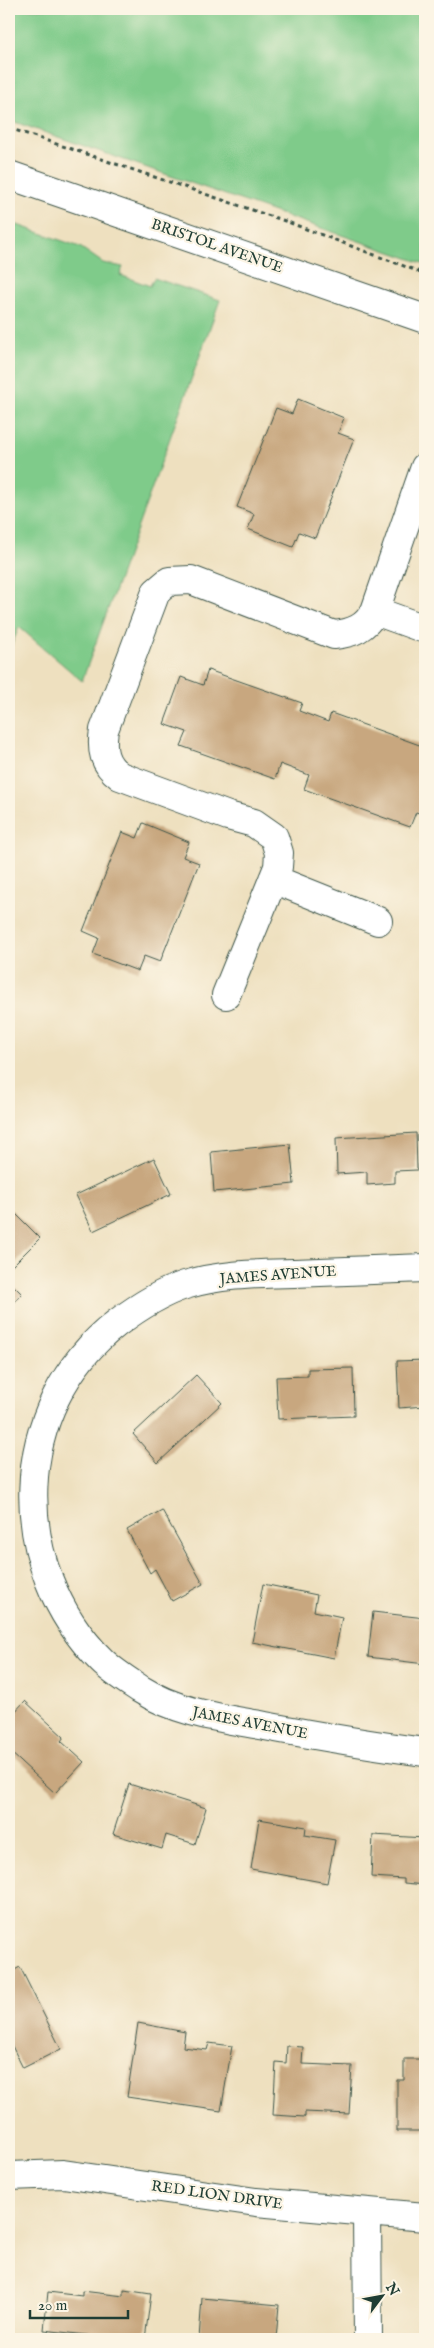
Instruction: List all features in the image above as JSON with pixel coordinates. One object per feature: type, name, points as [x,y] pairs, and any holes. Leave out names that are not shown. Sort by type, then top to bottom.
[{"type":"street","name":"BRISTOL AVENUE","points":[[9,174],[425,319]]},
{"type":"street","points":[[226,996],[278,867],[279,853],[274,837],[254,823],[131,781],[111,770],[103,750],[104,730],[156,592],[169,581],[191,580],[334,635],[350,633],[368,623],[375,611],[425,467]]},
{"type":"street","points":[[375,611],[425,629]]},
{"type":"street","points":[[273,879],[378,920]]},
{"type":"street","name":"JAMES AVENUE","points":[[425,1268],[233,1275],[184,1285],[140,1306],[101,1336],[67,1374],[42,1427],[33,1470],[34,1529],[45,1572],[72,1625],[103,1662],[142,1690],[186,1711],[360,1744],[425,1752]]},
{"type":"street","name":"RED LION DRIVE","points":[[9,2176],[64,2174],[256,2202],[367,2213],[425,2216]]},
{"type":"street","points":[[367,2213],[368,2339]]},
{"type":"path","points":[[9,128],[285,221],[425,274]]},
{"type":"green space","points":[[9,9],[425,9],[425,264],[9,120]]},
{"type":"green space","points":[[9,222],[80,247],[103,263],[123,267],[120,275],[150,286],[154,278],[220,300],[82,681],[19,627],[9,652]]},
{"type":"building","points":[[298,399],[344,418],[338,433],[354,439],[315,538],[299,532],[293,547],[248,529],[254,514],[237,507],[276,408],[292,414]]},
{"type":"building","points":[[208,670],[302,703],[299,711],[328,722],[331,713],[425,747],[425,815],[416,812],[410,827],[304,789],[309,775],[280,764],[275,779],[181,746],[187,732],[164,724],[181,677],[203,685]]},
{"type":"building","points":[[143,823],[189,842],[183,857],[199,863],[160,962],[144,956],[138,971],[93,954],[99,938],[83,931],[122,832],[137,838]]},
{"type":"building","points":[[416,1133],[417,1170],[395,1171],[395,1183],[367,1185],[367,1172],[337,1174],[336,1138]]},
{"type":"building","points":[[290,1144],[294,1184],[214,1192],[211,1152]]},
{"type":"building","points":[[154,1158],[171,1194],[93,1231],[76,1195]]},
{"type":"building","points":[[9,1207],[40,1238],[9,1269]]},
{"type":"building","points":[[9,1281],[22,1294],[9,1308]]},
{"type":"building","points":[[425,1360],[425,1406],[399,1408],[397,1361]]},
{"type":"building","points":[[353,1368],[354,1416],[278,1419],[276,1377],[308,1376],[308,1369]]},
{"type":"building","points":[[196,1375],[222,1403],[158,1463],[133,1434]]},
{"type":"building","points":[[162,1510],[203,1584],[172,1601],[155,1569],[150,1573],[127,1530]]},
{"type":"building","points":[[263,1584],[317,1595],[314,1611],[342,1617],[334,1658],[252,1642]]},
{"type":"building","points":[[373,1612],[425,1618],[425,1664],[368,1657]]},
{"type":"building","points":[[25,1701],[64,1737],[61,1741],[84,1762],[55,1793],[9,1751],[9,1718]]},
{"type":"building","points":[[129,1784],[206,1808],[195,1844],[166,1835],[162,1849],[113,1834]]},
{"type":"building","points":[[259,1819],[306,1827],[305,1835],[335,1840],[327,1883],[251,1869]]},
{"type":"building","points":[[373,1835],[425,1838],[425,1885],[404,1883],[404,1879],[371,1877]]},
{"type":"building","points":[[20,1967],[61,2049],[23,2068],[9,2040],[9,1973]]},
{"type":"building","points":[[138,2023],[185,2032],[183,2047],[207,2050],[209,2043],[232,2046],[221,2111],[127,2097]]},
{"type":"building","points":[[287,2046],[303,2047],[302,2064],[352,2066],[349,2114],[305,2112],[305,2117],[273,2115],[276,2062],[286,2063]]},
{"type":"building","points":[[404,2059],[425,2059],[425,2131],[397,2131],[397,2080],[404,2080]]},
{"type":"building","points":[[124,2290],[151,2294],[145,2339],[120,2339],[44,2330],[48,2292],[82,2296],[82,2291],[124,2296]]},
{"type":"building","points":[[202,2298],[279,2305],[276,2339],[199,2339]]}]
